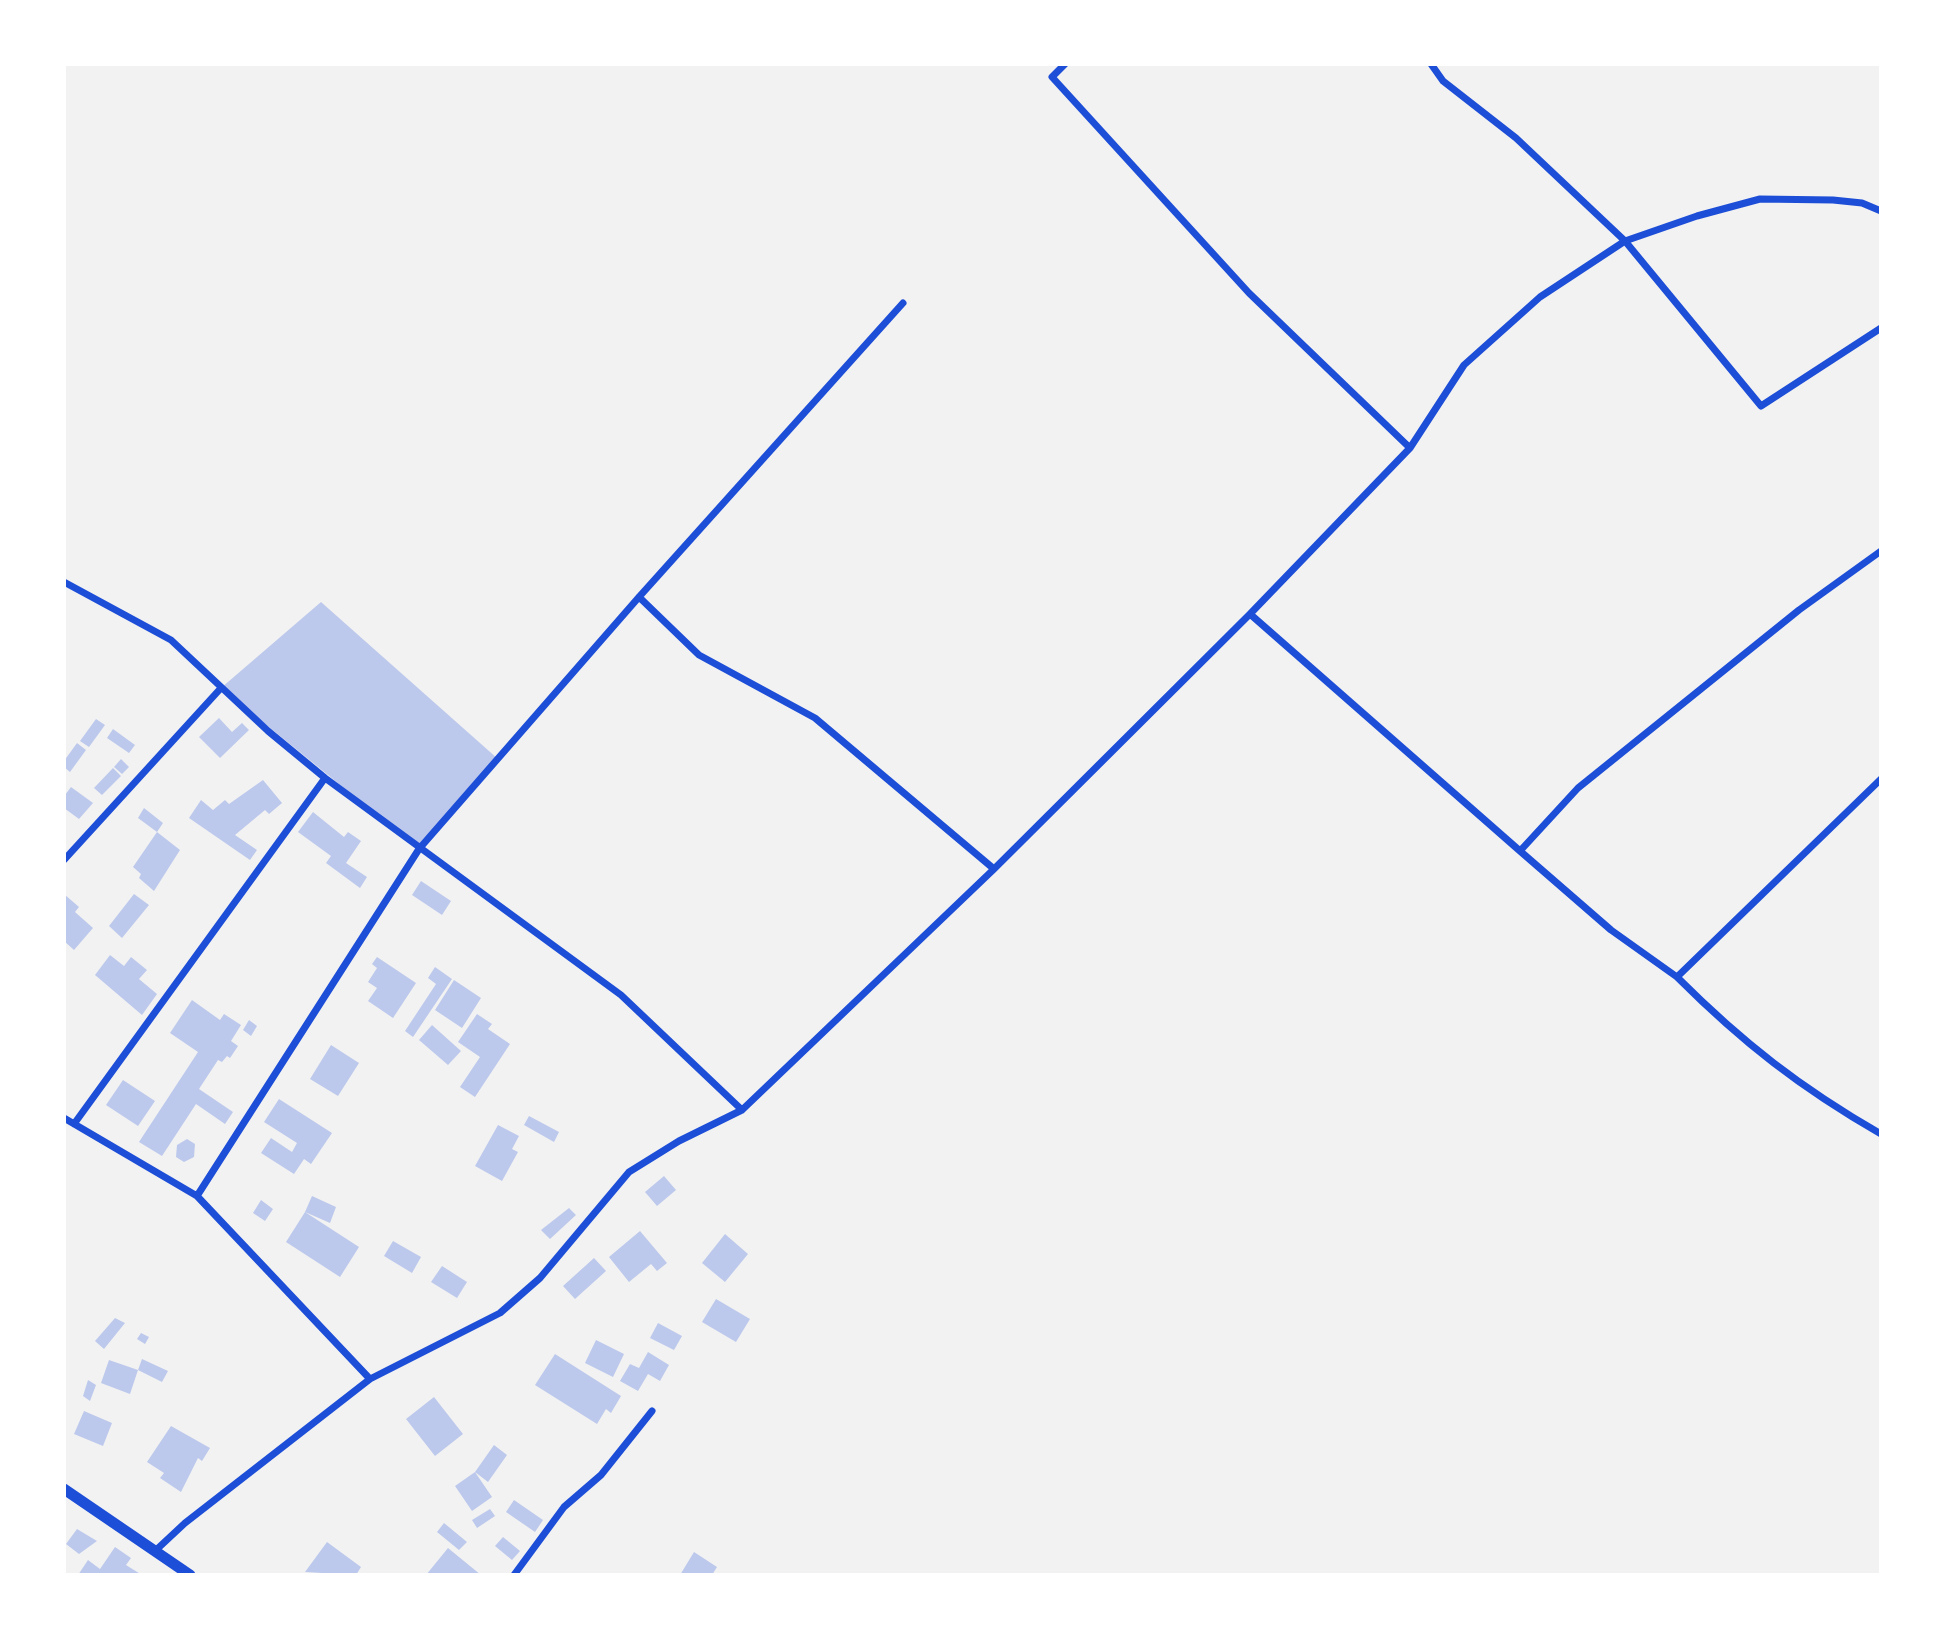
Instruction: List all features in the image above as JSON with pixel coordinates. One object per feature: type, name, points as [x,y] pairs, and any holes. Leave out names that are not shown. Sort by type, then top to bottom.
[{"type":"main road","points":[[64,1489],[190,1575]]},
{"type":"street","points":[[1065,64],[1052,77],[1249,293],[1410,448]]},
{"type":"street","points":[[1431,64],[1443,81],[1516,138],[1625,241],[1761,406],[1881,328]]},
{"type":"street","points":[[155,1551],[185,1523],[370,1379],[500,1313],[540,1278],[629,1172],[679,1141],[742,1110],[994,869],[1250,614],[1410,448],[1464,365],[1540,297],[1625,241],[1697,216],[1760,199],[1833,200],[1862,203],[1881,211]]},
{"type":"street","points":[[197,1196],[419,849],[639,597],[903,303]]},
{"type":"street","points":[[1520,851],[1578,788],[1799,610],[1881,551]]},
{"type":"street","points":[[64,582],[171,640],[325,778],[621,995],[742,1110]]},
{"type":"street","points":[[639,597],[699,655],[815,718],[994,869]]},
{"type":"street","points":[[1250,614],[1611,930],[1677,977],[1733,1033],[1812,1094],[1881,1134]]},
{"type":"street","points":[[64,860],[221,688]]},
{"type":"street","points":[[74,1124],[325,778]]},
{"type":"street","points":[[1677,977],[1881,779]]},
{"type":"street","points":[[64,1118],[197,1196],[370,1379]]},
{"type":"street","points":[[514,1575],[564,1507],[601,1475],[652,1411]]},
{"type":"building","points":[[321,602],[498,759],[419,849],[221,688]]},
{"type":"building","points":[[219,718],[232,732],[242,723],[249,730],[220,758],[199,737]]},
{"type":"building","points":[[96,719],[105,725],[89,747],[80,741]]},
{"type":"building","points":[[113,729],[135,745],[129,753],[107,738]]},
{"type":"building","points":[[77,743],[86,750],[70,772],[64,767],[64,761]]},
{"type":"building","points":[[121,759],[129,767],[122,774],[114,767]]},
{"type":"building","points":[[113,768],[121,776],[102,795],[94,788]]},
{"type":"building","points":[[263,780],[282,803],[269,814],[265,810],[235,835],[257,850],[250,860],[189,818],[201,800],[213,810],[225,800],[229,804]]},
{"type":"building","points":[[71,787],[93,803],[79,819],[64,808],[65,795]]},
{"type":"building","points":[[144,808],[163,823],[157,832],[138,818]]},
{"type":"building","points":[[313,812],[344,837],[348,832],[361,841],[346,863],[367,877],[360,888],[326,863],[331,856],[298,832]]},
{"type":"building","points":[[157,832],[180,850],[154,891],[139,878],[141,874],[133,867]]},
{"type":"building","points":[[421,881],[451,901],[442,915],[412,895]]},
{"type":"building","points":[[64,894],[79,907],[75,912],[93,928],[74,950],[64,941]]},
{"type":"building","points":[[134,894],[149,905],[122,938],[109,926]]},
{"type":"building","points":[[110,955],[124,966],[131,957],[147,970],[139,979],[157,994],[142,1015],[95,975]]},
{"type":"building","points":[[377,957],[416,983],[393,1018],[368,1001],[377,988],[368,982],[377,968],[372,964]]},
{"type":"building","points":[[435,967],[452,979],[413,1037],[405,1031],[436,984],[428,978]]},
{"type":"building","points":[[454,980],[481,998],[462,1028],[435,1010]]},
{"type":"building","points":[[192,1000],[220,1020],[224,1014],[241,1025],[231,1041],[238,1046],[230,1058],[227,1056],[222,1062],[218,1060],[199,1089],[233,1112],[225,1124],[196,1104],[162,1156],[139,1142],[198,1052],[170,1033]]},
{"type":"building","points":[[477,1014],[492,1024],[488,1029],[510,1044],[475,1097],[460,1087],[480,1057],[458,1042]]},
{"type":"building","points":[[249,1020],[257,1026],[251,1036],[243,1030]]},
{"type":"building","points":[[432,1025],[461,1051],[448,1065],[419,1040]]},
{"type":"building","points":[[331,1045],[359,1063],[338,1096],[310,1079]]},
{"type":"building","points":[[123,1080],[155,1101],[138,1126],[106,1105]]},
{"type":"building","points":[[279,1099],[332,1133],[311,1164],[304,1159],[294,1174],[261,1153],[271,1138],[292,1152],[297,1143],[264,1122]]},
{"type":"building","points":[[529,1116],[559,1132],[554,1142],[524,1125]]},
{"type":"building","points":[[498,1125],[519,1136],[512,1149],[518,1152],[502,1181],[475,1166]]},
{"type":"building","points":[[187,1139],[195,1144],[194,1157],[184,1162],[176,1157],[177,1145]]},
{"type":"building","points":[[664,1176],[676,1190],[657,1206],[645,1192]]},
{"type":"building","points":[[312,1196],[336,1207],[330,1223],[305,1212]]},
{"type":"building","points":[[261,1200],[273,1209],[265,1221],[253,1213]]},
{"type":"building","points":[[569,1208],[576,1215],[550,1239],[541,1230]]},
{"type":"building","points":[[305,1212],[359,1247],[340,1277],[286,1242]]},
{"type":"building","points":[[640,1231],[667,1263],[657,1271],[651,1264],[629,1282],[609,1257]]},
{"type":"building","points":[[725,1234],[748,1254],[725,1282],[702,1263]]},
{"type":"building","points":[[393,1241],[421,1257],[412,1273],[384,1256]]},
{"type":"building","points":[[594,1258],[606,1271],[575,1299],[563,1286]]},
{"type":"building","points":[[442,1266],[467,1282],[457,1298],[431,1282]]},
{"type":"building","points":[[716,1299],[750,1319],[736,1342],[702,1322]]},
{"type":"building","points":[[115,1318],[125,1323],[104,1349],[95,1341]]},
{"type":"building","points":[[658,1323],[682,1336],[674,1350],[650,1338]]},
{"type":"building","points":[[141,1333],[149,1337],[145,1344],[137,1339]]},
{"type":"building","points":[[596,1340],[624,1354],[613,1377],[585,1363]]},
{"type":"building","points":[[648,1352],[669,1365],[660,1381],[648,1374],[638,1391],[620,1381],[630,1364],[639,1368]]},
{"type":"building","points":[[555,1354],[621,1396],[611,1413],[606,1409],[597,1424],[535,1385]]},
{"type":"building","points":[[142,1359],[168,1371],[162,1382],[138,1370]]},
{"type":"building","points":[[109,1360],[138,1370],[130,1394],[101,1383]]},
{"type":"building","points":[[88,1380],[96,1385],[90,1401],[83,1396]]},
{"type":"building","points":[[434,1397],[463,1434],[435,1456],[406,1419]]},
{"type":"building","points":[[84,1411],[112,1423],[103,1446],[74,1434]]},
{"type":"building","points":[[171,1426],[210,1448],[202,1461],[198,1458],[181,1492],[160,1478],[164,1473],[147,1462]]},
{"type":"building","points":[[494,1445],[507,1455],[488,1482],[475,1472]]},
{"type":"building","points":[[475,1472],[492,1497],[472,1511],[455,1486]]},
{"type":"building","points":[[514,1500],[543,1520],[535,1532],[506,1512]]},
{"type":"building","points":[[490,1509],[495,1516],[477,1528],[472,1520]]},
{"type":"building","points":[[444,1523],[467,1542],[459,1550],[437,1532]]},
{"type":"building","points":[[77,1529],[97,1541],[79,1554],[66,1544]]},
{"type":"building","points":[[503,1537],[520,1551],[512,1560],[495,1546]]},
{"type":"building","points":[[327,1542],[361,1567],[356,1575],[305,1572]]},
{"type":"building","points":[[115,1547],[131,1558],[126,1565],[142,1575],[78,1575],[88,1560],[100,1569]]},
{"type":"building","points":[[448,1548],[481,1575],[426,1575]]},
{"type":"building","points":[[694,1552],[717,1567],[712,1575],[680,1575]]}]
